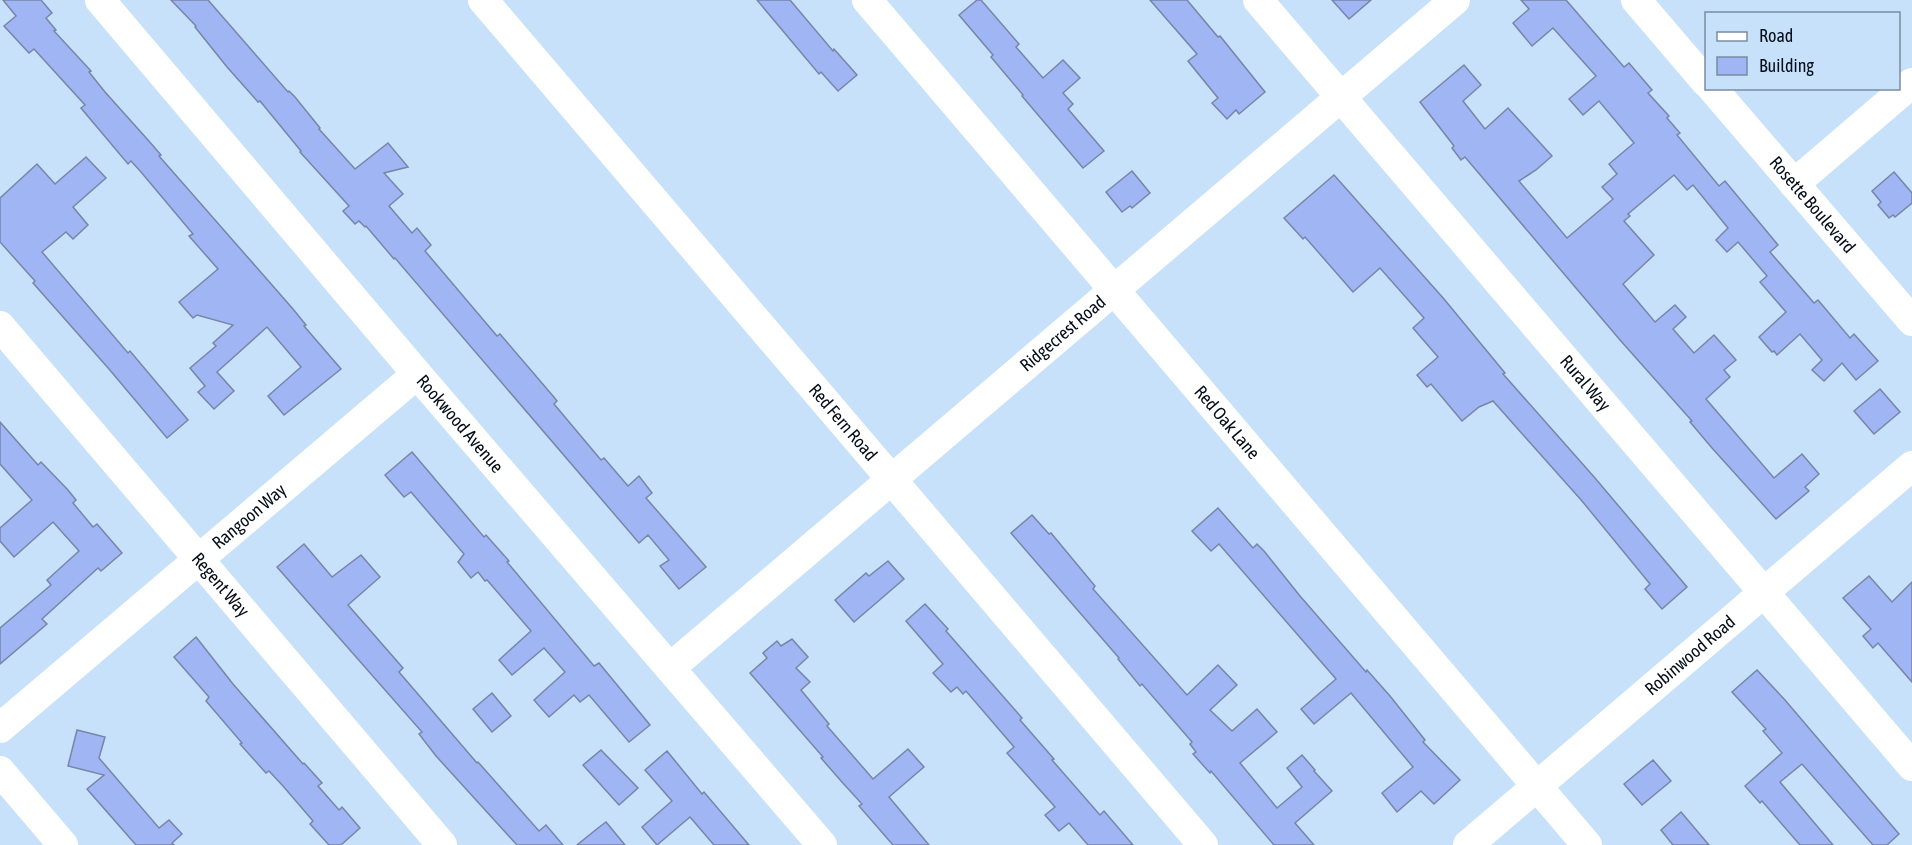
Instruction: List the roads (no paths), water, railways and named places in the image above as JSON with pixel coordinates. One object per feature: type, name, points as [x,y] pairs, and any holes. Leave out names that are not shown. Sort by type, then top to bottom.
[{"type":"street","name":"Rookwood Avenue","points":[[100,0],[417,374],[822,845]]},
{"type":"street","name":"Red Fern Road","points":[[483,0],[1203,845]]},
{"type":"street","name":"Red Oak Lane","points":[[867,0],[1587,845]]},
{"type":"street","name":"Rural Way","points":[[1258,0],[1912,766]]},
{"type":"street","name":"Ridgecrest Road","points":[[670,668],[1455,0]]},
{"type":"street","points":[[1636,0],[1705,80]]},
{"type":"street","points":[[1794,184],[1912,83]]},
{"type":"street","name":"Rosette Boulevard","points":[[1714,90],[1912,321]]},
{"type":"street","name":"Regent Way","points":[[0,326],[442,845]]},
{"type":"street","name":"Rangoon Way","points":[[0,728],[417,374]]},
{"type":"street","name":"Robinwood Road","points":[[1468,845],[1912,466]]},
{"type":"street","points":[[0,771],[63,845]]}]
